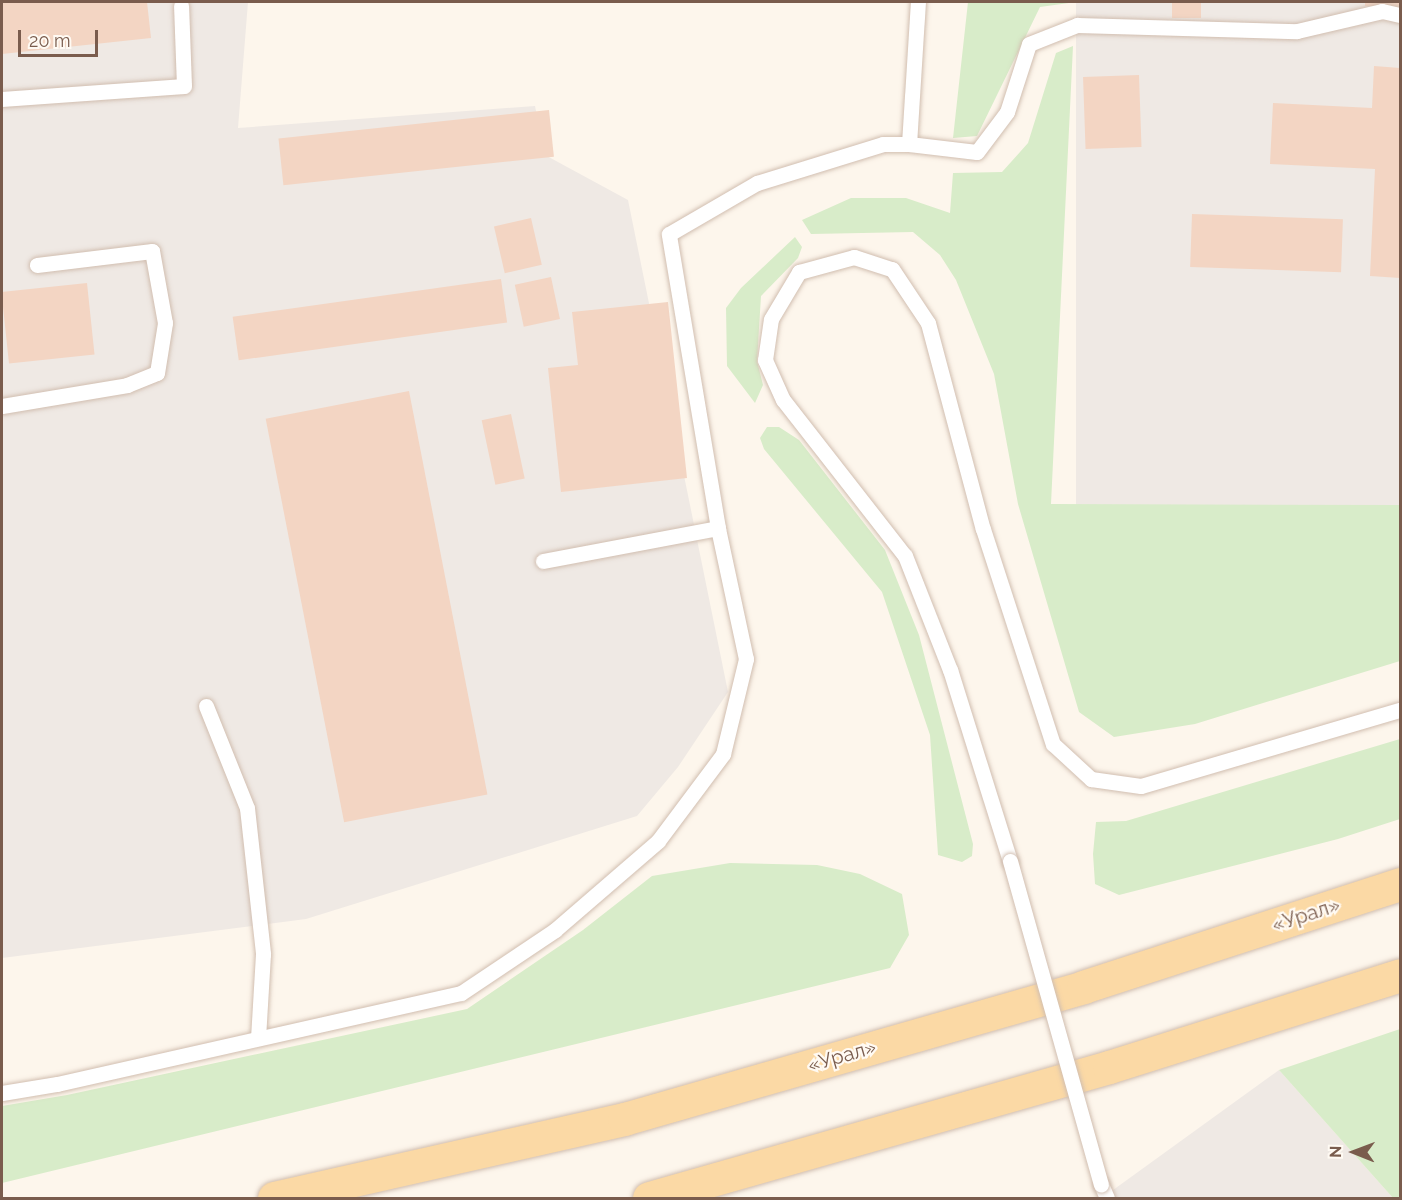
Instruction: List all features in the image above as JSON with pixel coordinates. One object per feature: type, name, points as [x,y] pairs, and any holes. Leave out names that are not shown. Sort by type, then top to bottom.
[{"type":"main road","name":"«Урал»","points":[[274,1198],[624,1119],[1083,987],[1401,884]]},
{"type":"main road","points":[[649,1198],[1109,1066],[1401,975]]},
{"type":"lane","points":[[909,144],[918,2]]},
{"type":"lane","points":[[2,99],[184,86],[181,6]]},
{"type":"lane","points":[[2,1093],[57,1084],[461,993],[555,930],[658,841],[723,754],[746,659],[718,528],[669,234],[757,183],[883,144],[909,144],[977,152],[1007,111],[1029,44],[1077,25],[1297,31],[1382,11],[1401,15]]},
{"type":"lane","points":[[2,406],[128,385],[158,374],[165,323],[152,251],[38,265]]},
{"type":"lane","points":[[1104,1191],[1010,861],[950,670],[905,556],[783,400],[765,360],[771,319],[799,272],[854,257],[892,269],[928,323],[983,529],[1053,744],[1091,779],[1141,786],[1401,710]]},
{"type":"lane","points":[[543,561],[718,528]]},
{"type":"lane","points":[[206,706],[247,808],[263,954],[258,1038]]},
{"type":"shaded area","points":[[2,2],[248,2],[238,128],[535,106],[545,155],[628,200],[728,692],[678,767],[637,816],[306,919],[2,958]]},
{"type":"shaded area","points":[[1076,2],[1400,2],[1400,506],[1076,506]]},
{"type":"shaded area","points":[[1279,1070],[1393,1198],[1102,1198]]},
{"type":"green space","points":[[968,2],[1076,2],[1040,7],[977,136],[953,138]]},
{"type":"green space","points":[[1073,46],[1051,504],[1400,505],[1400,661],[1195,724],[1114,737],[1079,712],[1018,504],[994,374],[956,280],[940,255],[913,232],[811,234],[802,220],[851,198],[906,198],[950,213],[953,173],[1002,172],[1028,143],[1056,53]]},
{"type":"green space","points":[[795,237],[802,247],[798,258],[761,296],[757,361],[763,385],[755,403],[727,366],[726,308],[741,288]]},
{"type":"green space","points":[[767,427],[779,427],[799,440],[885,550],[919,635],[973,844],[972,856],[962,862],[938,855],[930,735],[882,592],[764,449],[760,438]]},
{"type":"green space","points":[[1400,739],[1400,819],[1338,839],[1119,895],[1095,884],[1093,854],[1096,822],[1126,821]]},
{"type":"green space","points":[[730,863],[817,865],[860,874],[902,894],[909,935],[890,968],[2,1183],[2,1106],[67,1095],[467,1009],[583,930],[652,876]]},
{"type":"green space","points":[[1400,1029],[1400,1198],[1393,1198],[1279,1070]]},
{"type":"building","points":[[2,2],[147,2],[151,38],[2,54]]},
{"type":"building","points":[[1172,2],[1201,2],[1201,18],[1172,18]]},
{"type":"building","points":[[1365,2],[1400,2],[1400,8],[1365,6]]},
{"type":"building","points":[[1374,66],[1400,68],[1400,278],[1370,276],[1375,169],[1270,164],[1273,103],[1372,108]]},
{"type":"building","points":[[1139,75],[1142,147],[1086,149],[1083,77]]},
{"type":"building","points":[[549,110],[554,157],[283,185],[278,138]]},
{"type":"building","points":[[1192,214],[1343,219],[1341,272],[1190,267]]},
{"type":"building","points":[[531,218],[542,265],[505,273],[494,227]]},
{"type":"building","points":[[551,277],[560,319],[524,327],[515,285]]},
{"type":"building","points":[[501,279],[507,323],[239,360],[233,317]]},
{"type":"building","points":[[87,283],[95,355],[9,364],[2,292]]},
{"type":"building","points":[[668,302],[687,478],[561,492],[548,368],[578,365],[572,312]]},
{"type":"building","points":[[409,391],[487,794],[344,822],[266,419]]},
{"type":"building","points":[[511,414],[525,479],[495,485],[482,420]]}]
